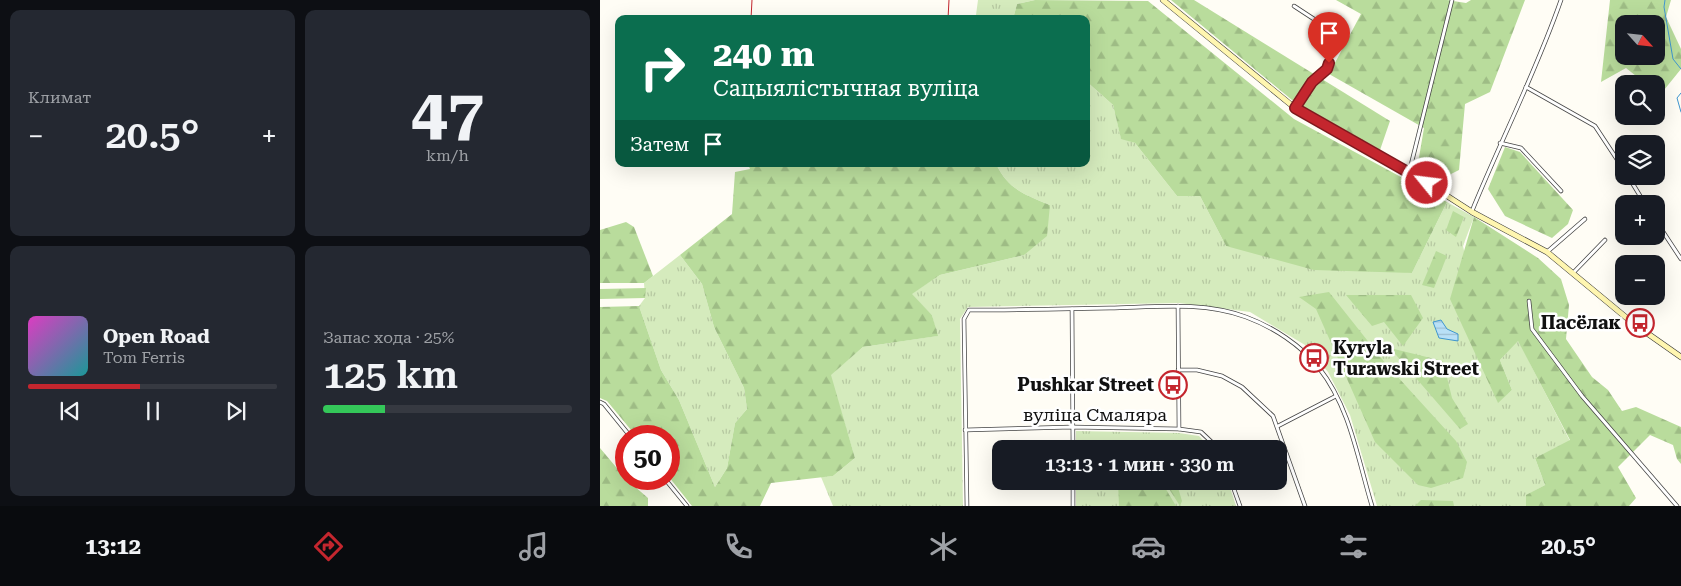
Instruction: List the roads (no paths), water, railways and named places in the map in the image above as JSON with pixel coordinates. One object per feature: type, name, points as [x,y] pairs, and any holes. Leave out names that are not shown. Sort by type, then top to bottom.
[{"type":"main road","points":[[1163,0],[1295,108],[1409,173],[1472,212],[1547,252],[1634,324],[1681,357]]},
{"type":"street","points":[[1409,173],[1452,0]]},
{"type":"street","points":[[1472,212],[1500,143],[1548,38],[1561,0]]},
{"type":"street","points":[[1294,6],[1323,25],[1329,63],[1327,69],[1312,82],[1295,108]]},
{"type":"street","points":[[1526,87],[1595,126],[1615,156]]},
{"type":"street","points":[[1500,143],[1521,148],[1561,191]]},
{"type":"street","points":[[1547,252],[1584,219]]},
{"type":"street","points":[[1665,235],[1681,259]]},
{"type":"street","points":[[1573,273],[1605,240]]},
{"type":"street","points":[[1529,301],[1532,329],[1582,396],[1677,506]]},
{"type":"street","points":[[1178,306],[1180,429]]},
{"type":"street","points":[[966,506],[964,319],[969,310],[1178,306],[1245,316],[1273,330],[1299,347],[1320,369],[1345,415],[1372,506]]},
{"type":"street","points":[[1072,309],[1073,440]]},
{"type":"street","points":[[1178,370],[1197,370],[1222,376],[1242,388],[1273,416],[1305,506]]},
{"type":"street","points":[[1278,426],[1336,396]]},
{"type":"street","points":[[600,402],[604,404],[621,425]]},
{"type":"street","name":"вуліца Смаляра","points":[[964,430],[1180,429],[1202,432],[1210,440]]},
{"type":"street","points":[[674,490],[687,506]]},
{"type":"street","points":[[1073,490],[1073,506]]},
{"type":"street","points":[[1234,490],[1240,506]]},
{"type":"water","points":[[1441,320],[1447,329],[1458,334],[1458,341],[1439,338],[1433,322]]},
{"type":"waterway","points":[[1665,0],[1664,7],[1673,59],[1681,69]]},
{"type":"waterway","points":[[1681,93],[1677,98],[1681,112]]},
{"type":"tram line","points":[[751,15],[752,0]]},
{"type":"tram line","points":[[948,15],[949,0]]},
{"type":"place","name":"Пасёлак","points":[[1640,323]]},
{"type":"place","name":"Kyryla Turawski Street","points":[[1314,358]]},
{"type":"place","name":"Pushkar Street","points":[[1173,385]]}]
